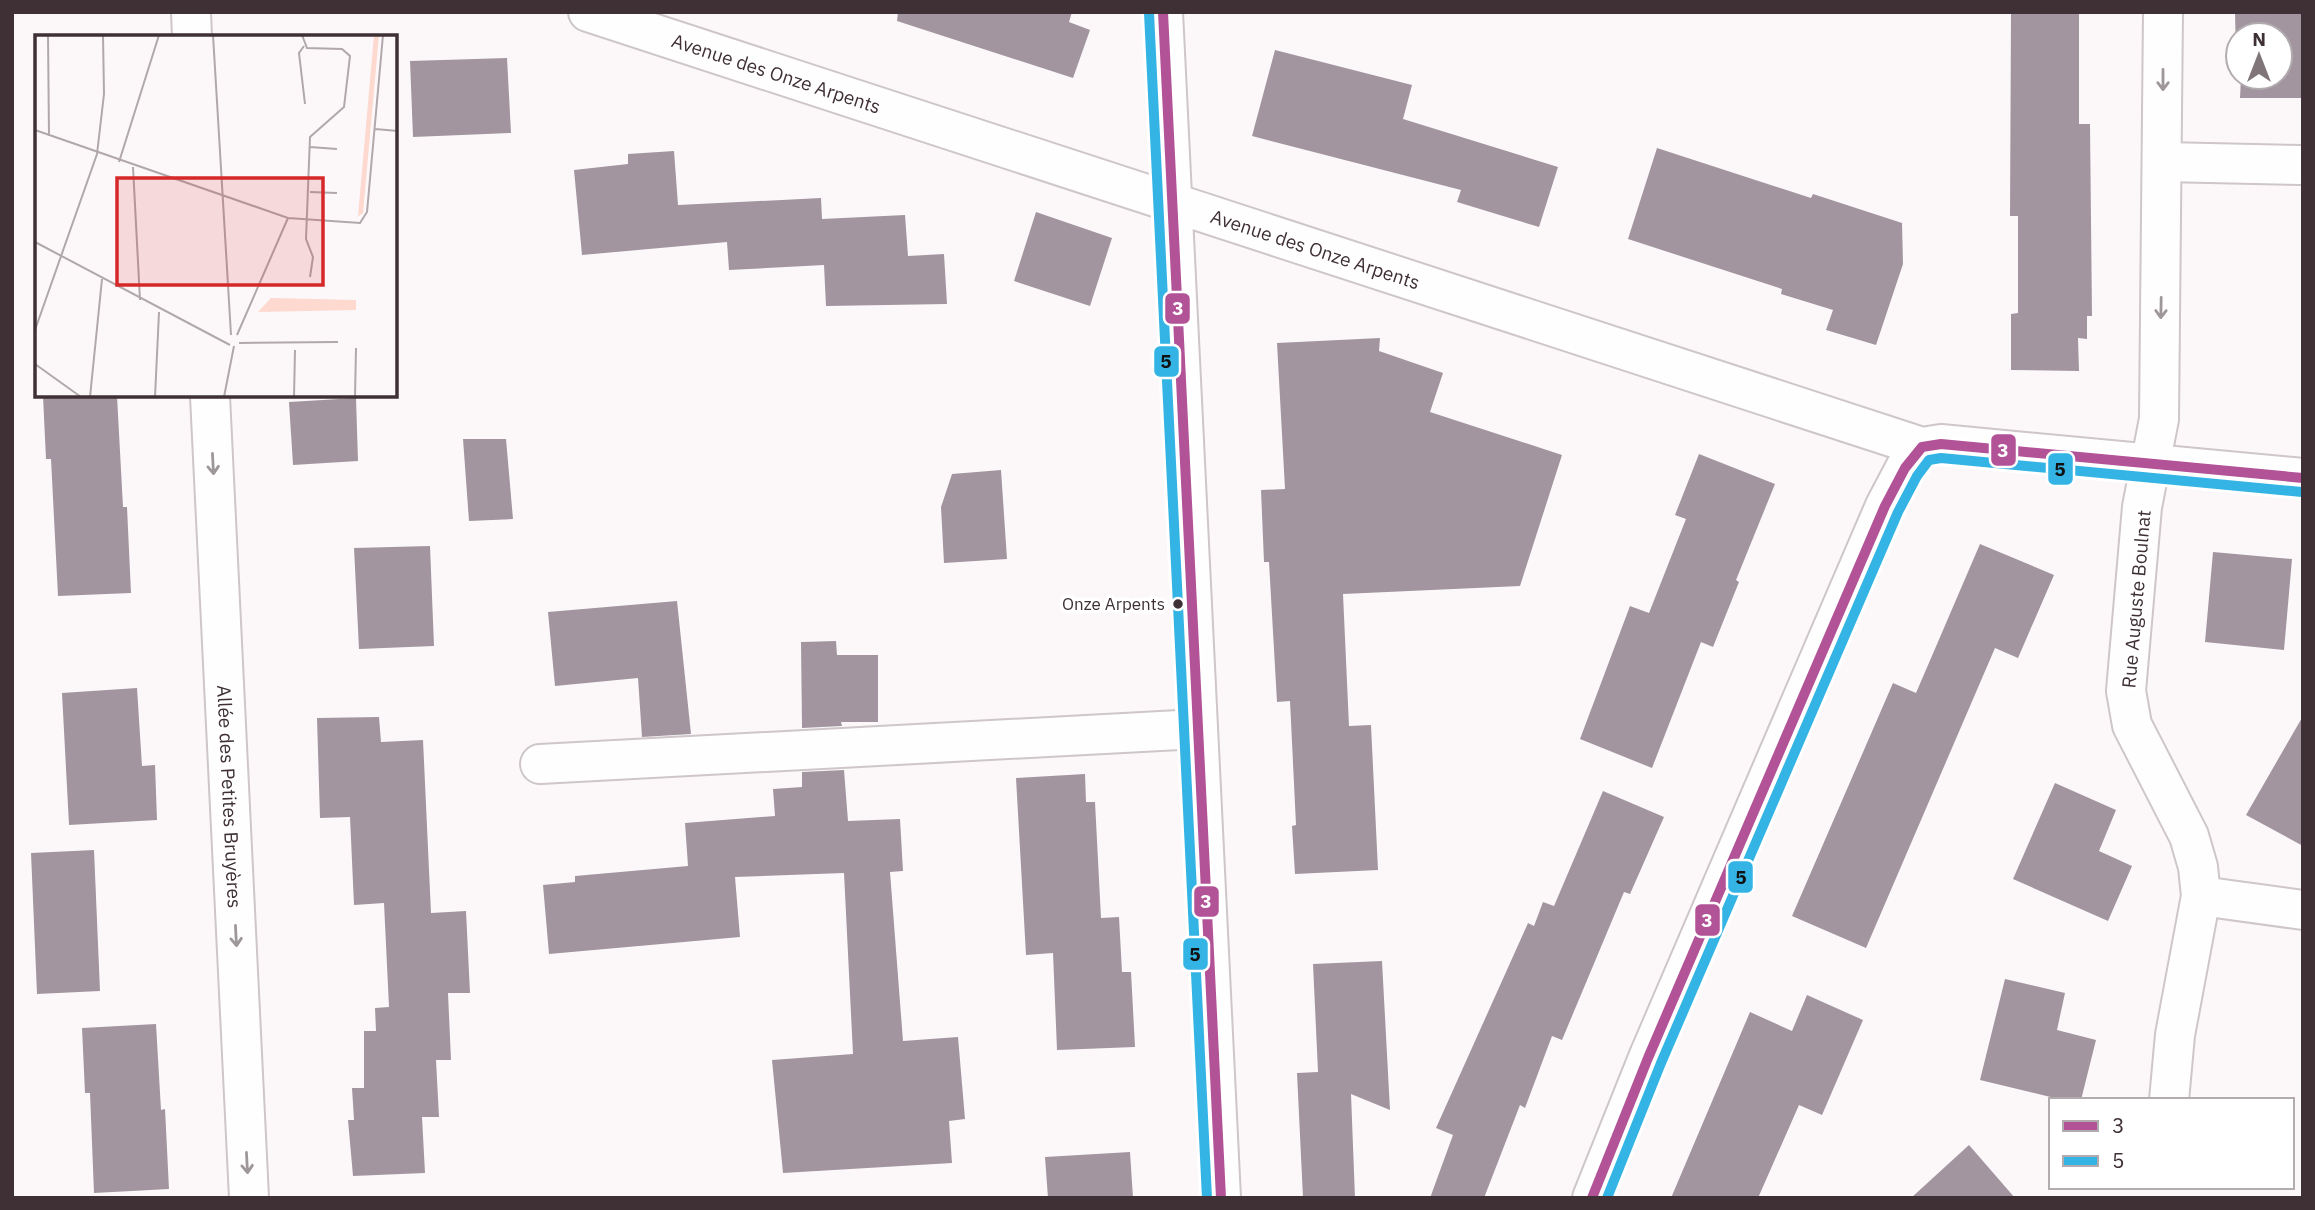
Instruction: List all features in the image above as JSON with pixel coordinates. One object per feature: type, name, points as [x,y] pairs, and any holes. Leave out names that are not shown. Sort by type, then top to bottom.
[{"type":"street","points":[[191,12],[192,35]]},
{"type":"street","name":"Avenue des Onze Arpents","points":[[588,12],[1922,447]]},
{"type":"street","points":[[1163,12],[1220,1198]]},
{"type":"street","name":"Rue Auguste Boulnat","points":[[2163,12],[2159,419],[2143,508],[2126,691],[2132,725],[2189,836],[2198,867],[2201,896],[2175,1035],[2169,1098]]},
{"type":"street","points":[[2163,162],[2303,164]]},
{"type":"street","name":"Allée des Petites Bruyères","points":[[210,397],[249,1198]]},
{"type":"street","points":[[1592,1198],[1648,1058],[1885,506],[1905,468],[1922,447],[1941,444],[2303,478]]},
{"type":"street","points":[[541,764],[1198,729]]},
{"type":"street","points":[[2201,896],[2303,910]]},
{"type":"building","points":[[898,12],[1072,12],[1069,22],[1090,30],[1073,78],[897,21]]},
{"type":"building","points":[[2011,12],[2079,12],[2079,124],[2090,124],[2092,316],[2087,316],[2087,339],[2078,338],[2079,371],[2011,370],[2011,314],[2018,313],[2018,216],[2010,216]]},
{"type":"building","points":[[2235,12],[2303,12],[2303,98],[2240,98],[2240,91],[2294,91],[2294,21],[2235,21]]},
{"type":"building","points":[[1275,50],[1412,85],[1403,119],[1558,167],[1539,227],[1457,202],[1461,190],[1252,136]]},
{"type":"building","points":[[507,58],[511,133],[413,137],[410,61]]},
{"type":"building","points":[[1657,148],[1811,198],[1813,194],[1902,223],[1903,264],[1876,345],[1826,330],[1833,310],[1781,294],[1782,289],[1628,239]]},
{"type":"building","points":[[674,151],[678,205],[821,198],[822,219],[905,215],[908,256],[944,254],[947,304],[826,306],[824,265],[729,270],[727,242],[582,255],[574,170],[628,164],[628,154]]},
{"type":"building","points":[[1036,212],[1112,238],[1090,306],[1014,281]]},
{"type":"building","points":[[1380,338],[1379,351],[1443,373],[1430,412],[1562,455],[1520,586],[1343,594],[1349,726],[1371,725],[1378,870],[1295,874],[1292,826],[1296,825],[1290,701],[1277,702],[1269,562],[1264,562],[1261,490],[1285,489],[1277,343]]},
{"type":"building","points":[[43,397],[117,397],[123,507],[127,507],[131,593],[58,596],[51,459],[46,459]]},
{"type":"building","points":[[356,398],[358,461],[293,465],[289,402]]},
{"type":"building","points":[[463,439],[506,439],[513,519],[469,521]]},
{"type":"building","points":[[1699,454],[1775,484],[1736,580],[1739,582],[1713,647],[1701,642],[1652,768],[1580,739],[1630,606],[1649,613],[1686,519],[1675,515]]},
{"type":"building","points":[[1001,470],[1007,559],[944,563],[941,507],[952,474]]},
{"type":"building","points":[[1980,544],[2054,575],[2018,658],[1995,648],[1866,948],[1792,916],[1893,683],[1916,693]]},
{"type":"building","points":[[430,546],[434,646],[359,649],[354,548]]},
{"type":"building","points":[[2213,552],[2292,559],[2284,650],[2205,642]]},
{"type":"building","points":[[677,601],[691,734],[642,737],[638,678],[555,686],[548,612]]},
{"type":"building","points":[[836,641],[837,655],[878,655],[878,722],[841,722],[842,726],[802,728],[801,642]]},
{"type":"building","points":[[137,688],[142,766],[155,765],[157,820],[69,825],[62,693]]},
{"type":"building","points":[[2303,716],[2303,846],[2246,815]]},
{"type":"building","points":[[379,717],[381,742],[423,740],[431,913],[466,911],[470,993],[448,993],[451,1060],[436,1060],[439,1117],[422,1117],[425,1173],[353,1176],[348,1120],[354,1120],[352,1088],[364,1088],[364,1031],[376,1031],[375,1008],[389,1007],[384,903],[354,905],[350,817],[320,818],[317,718]]},
{"type":"building","points":[[844,770],[848,821],[900,819],[903,871],[890,872],[903,1041],[958,1037],[965,1119],[949,1121],[952,1163],[783,1173],[772,1060],[853,1054],[844,873],[735,877],[740,937],[549,954],[543,885],[575,882],[575,876],[688,866],[685,823],[775,816],[773,789],[802,787],[802,772]]},
{"type":"building","points":[[1085,774],[1086,802],[1095,802],[1101,918],[1119,917],[1122,972],[1131,972],[1135,1047],[1057,1050],[1053,953],[1026,955],[1016,778]]},
{"type":"building","points":[[2055,783],[2116,810],[2099,851],[2132,866],[2108,921],[2013,879]]},
{"type":"building","points":[[1603,791],[1664,817],[1630,894],[1624,892],[1562,1040],[1552,1036],[1525,1108],[1520,1105],[1484,1198],[1430,1198],[1453,1135],[1436,1128],[1528,923],[1534,926],[1543,902],[1554,906]]},
{"type":"building","points":[[94,850],[100,991],[37,994],[31,853]]},
{"type":"building","points":[[1382,961],[1390,1110],[1351,1094],[1355,1198],[1303,1198],[1297,1073],[1318,1072],[1313,964]]},
{"type":"building","points":[[2005,979],[2065,993],[2057,1030],[2096,1040],[2082,1098],[2055,1098],[1980,1080]]},
{"type":"building","points":[[1807,995],[1863,1020],[1822,1115],[1799,1105],[1758,1198],[1671,1198],[1750,1012],[1792,1031]]},
{"type":"building","points":[[156,1024],[161,1110],[165,1109],[169,1189],[94,1193],[90,1093],[85,1093],[82,1028]]},
{"type":"building","points":[[1969,1145],[2015,1198],[1911,1198]]},
{"type":"building","points":[[1130,1152],[1133,1198],[1048,1198],[1045,1157]]},
{"type":"transit line","name":"3","points":[[1163,12],[1221,1198]]},
{"type":"transit line","name":"5","points":[[1149,13],[1207,1198]]},
{"type":"transit line","name":"3","points":[[1592,1198],[1648,1058],[1885,506],[1905,468],[1922,447],[1941,444],[2303,478]]},
{"type":"transit line","name":"5","points":[[1607,1198],[1661,1063],[1898,512],[1917,476],[1929,460],[1941,458],[2302,492]]},
{"type":"place","name":"Onze Arpents","points":[[1178,604]]}]
